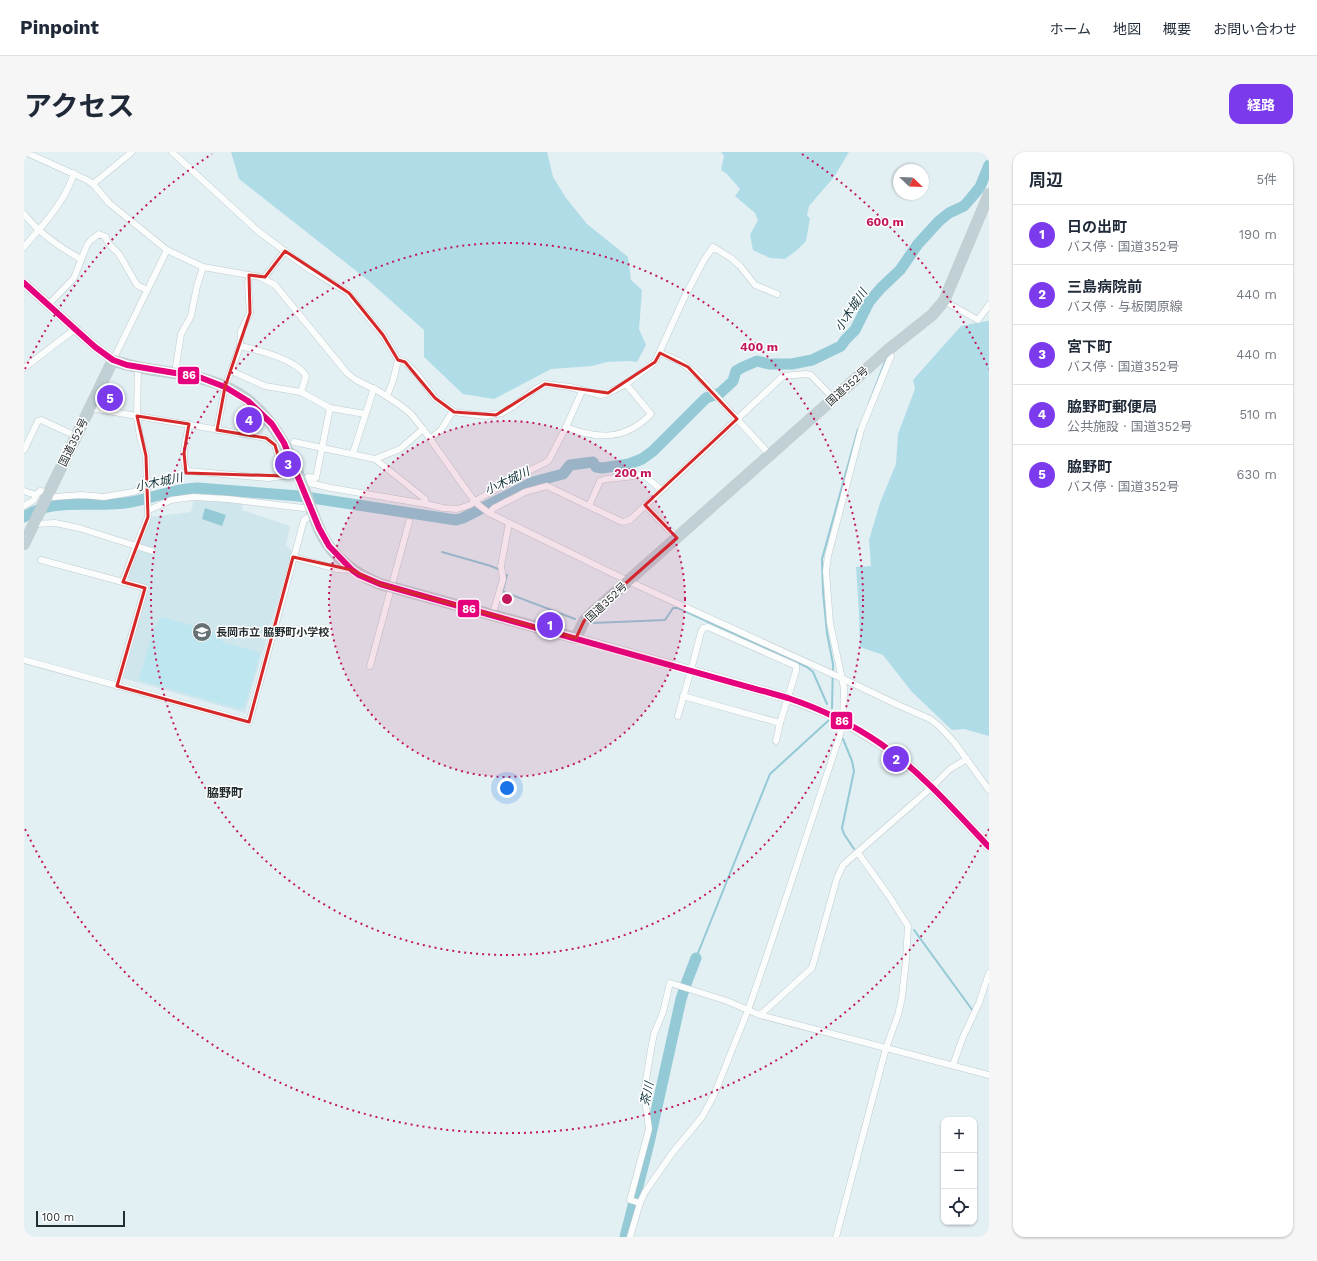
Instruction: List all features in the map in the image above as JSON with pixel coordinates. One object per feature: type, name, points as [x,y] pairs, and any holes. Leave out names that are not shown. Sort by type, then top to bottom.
[{"type":"highway","name":"国道352号","points":[[576,638],[584,621],[628,581],[833,398],[888,350],[932,315],[944,301],[989,196]]},
{"type":"highway","name":"国道352号","points":[[24,544],[35,521],[44,495],[76,436],[113,360]]},
{"type":"highway","points":[[113,360],[122,364],[199,377],[225,387],[248,401],[272,424],[284,443],[303,481],[311,509],[323,537],[329,546],[352,570],[371,580],[391,587],[576,638]]},
{"type":"main road","points":[[24,283],[95,347],[113,360]]},
{"type":"main road","points":[[576,638],[788,698],[816,708],[880,744],[911,768],[932,787],[989,847]]},
{"type":"street","points":[[25,152],[74,173],[93,184],[113,206],[167,250],[203,267],[264,278],[275,284],[347,373],[356,380],[387,396],[411,414],[476,502],[488,512],[628,581],[842,678],[898,706],[930,719],[954,742],[989,790]]},
{"type":"street","points":[[93,184],[132,152]]},
{"type":"street","points":[[172,152],[258,231],[307,268],[349,293],[383,335],[398,360],[405,362],[417,374],[435,398],[454,412],[477,416],[496,415],[514,406],[534,390],[545,384],[570,387],[602,395],[626,384],[655,362],[687,291],[713,247],[731,258],[740,266],[755,285],[777,294]]},
{"type":"street","points":[[24,247],[50,217],[72,180],[74,173]]},
{"type":"street","points":[[24,214],[38,230],[66,251],[81,259]]},
{"type":"street","points":[[48,305],[74,278],[87,245],[99,234],[106,237],[106,240],[119,254],[137,285],[147,290]]},
{"type":"street","points":[[113,360],[167,250]]},
{"type":"street","points":[[264,278],[285,251]]},
{"type":"street","points":[[175,373],[181,334],[191,316],[197,286],[203,267]]},
{"type":"street","points":[[217,430],[225,387],[240,346],[242,331],[250,313],[248,284],[249,275]]},
{"type":"street","points":[[944,301],[978,320],[989,305]]},
{"type":"street","points":[[24,368],[75,329]]},
{"type":"street","points":[[240,346],[285,359],[300,370],[306,376],[301,392]]},
{"type":"street","points":[[630,1237],[640,1203],[645,1192],[702,1117],[714,1095],[748,1010],[821,795],[843,722],[844,688],[830,623],[826,571],[828,556],[861,430],[891,356],[888,350]]},
{"type":"street","points":[[660,353],[679,361],[688,367],[770,455]]},
{"type":"street","points":[[387,396],[393,381],[398,360]]},
{"type":"street","points":[[123,582],[148,517],[146,456],[140,437],[136,416],[138,367]]},
{"type":"street","points":[[231,371],[265,386],[301,392],[330,408],[365,414]]},
{"type":"street","points":[[488,512],[525,492],[547,486],[623,522],[630,520],[783,376],[806,374],[812,375],[833,398]]},
{"type":"street","points":[[566,427],[582,433],[606,436],[623,432],[641,424],[651,414],[626,384]]},
{"type":"street","points":[[353,453],[374,388]]},
{"type":"street","points":[[303,481],[376,496],[457,510],[476,502],[549,460],[582,391]]},
{"type":"street","points":[[90,408],[189,424],[217,430],[269,437],[275,445],[287,475],[268,478],[188,472],[186,469],[184,453],[189,424]]},
{"type":"street","points":[[303,481],[316,478],[330,408]]},
{"type":"street","points":[[430,439],[440,430],[454,412]]},
{"type":"street","points":[[24,450],[38,421],[41,420],[76,436]]},
{"type":"street","points":[[375,458],[400,449],[423,429]]},
{"type":"street","points":[[294,442],[375,458],[424,499],[426,504]]},
{"type":"street","points":[[588,506],[600,481],[606,479],[642,474],[661,490]]},
{"type":"street","points":[[24,491],[54,497],[82,495],[104,497],[133,492],[147,487]]},
{"type":"street","points":[[24,506],[44,495]]},
{"type":"street","points":[[24,660],[249,722],[304,520],[311,509],[228,499],[193,497],[171,500],[148,509]]},
{"type":"street","points":[[645,505],[677,538]]},
{"type":"street","points":[[35,521],[63,525],[152,551]]},
{"type":"street","points":[[370,666],[409,522]]},
{"type":"street","points":[[492,616],[503,578],[501,566],[509,523]]},
{"type":"street","points":[[294,557],[336,569],[352,570]]},
{"type":"street","points":[[41,560],[145,588],[117,686]]},
{"type":"street","points":[[678,716],[703,628],[708,627],[796,666],[796,671],[776,741]]},
{"type":"street","points":[[683,696],[780,723]]},
{"type":"street","points":[[760,1015],[812,968],[840,869],[932,787],[950,769],[967,759]]},
{"type":"street","points":[[836,1237],[886,1048],[898,1015],[902,997],[907,955],[908,926],[889,896],[858,854]]},
{"type":"street","points":[[953,1065],[963,1037],[979,1003],[989,973]]},
{"type":"street","points":[[640,1203],[630,1200],[649,1129],[644,1093],[645,1085],[654,1034],[663,1012],[670,983],[727,1001],[760,1015],[953,1065],[989,1076]]},
{"type":"highlighted area","points":[[285,251],[349,293],[383,335],[398,360],[405,362],[435,398],[454,412],[496,415],[545,384],[608,393],[655,362],[660,353],[688,367],[737,419],[645,505],[677,538],[593,612],[584,621],[576,638],[380,584],[352,570],[293,557],[249,722],[117,686],[145,588],[123,582],[148,517],[146,456],[137,416],[189,424],[184,453],[186,473],[284,476],[275,445],[266,438],[217,430],[225,387],[250,313],[249,275],[265,277]]},
{"type":"shaded area","points":[[231,152],[547,152],[553,177],[566,198],[587,224],[628,257],[631,280],[642,290],[639,329],[646,345],[637,362],[607,362],[592,366],[551,369],[494,399],[463,394],[424,357],[424,330],[369,281],[239,179]]},
{"type":"shaded area","points":[[721,152],[849,152],[834,177],[809,206],[807,216],[810,218],[806,241],[785,259],[770,258],[753,250],[750,235],[758,220],[755,213],[735,196],[740,189],[727,174],[721,170],[724,156]]},
{"type":"shaded area","points":[[989,321],[989,736],[964,729],[952,730],[912,692],[883,655],[860,647],[856,567],[871,566],[869,540],[880,503],[896,464],[898,434],[915,389],[913,380],[961,326]]},
{"type":"shaded area","name":"長岡市立 脇野町小学校","points":[[194,500],[243,503],[242,510],[290,526],[286,546],[292,551],[245,713],[123,678],[149,586],[127,579],[151,517],[191,512]]},
{"type":"shaded area","points":[[205,508],[226,515],[222,526],[202,519]]},
{"type":"shaded area","points":[[161,617],[215,632],[223,642],[260,653],[245,705],[240,709],[139,680],[153,631]]},
{"type":"waterway","name":"小木城川","points":[[24,517],[49,507],[76,504],[118,504],[179,490],[197,488],[299,496],[456,520],[463,518],[533,482],[563,474],[570,465],[593,462],[596,467],[602,468],[629,464],[642,459],[653,451],[706,398],[720,393],[733,381],[736,371],[743,367],[757,361],[769,364],[792,364],[812,360],[841,346],[855,330],[869,302],[900,270],[918,244],[939,221],[949,213],[964,206],[980,187],[989,165]]},
{"type":"waterway","points":[[869,403],[886,359]]},
{"type":"waterway","points":[[832,708],[833,664],[827,633],[823,592],[822,559],[858,429]]},
{"type":"waterway","points":[[442,552],[500,570]]},
{"type":"waterway","points":[[506,575],[503,590],[504,592],[575,619]]},
{"type":"waterway","points":[[592,623],[665,620],[673,608],[678,608],[807,667],[813,672],[827,704]]},
{"type":"waterway","points":[[696,958],[770,774],[829,720]]},
{"type":"waterway","points":[[843,739],[852,761],[854,771],[842,828],[844,834],[854,849]]},
{"type":"waterway","points":[[914,930],[973,1011]]},
{"type":"waterway","name":"茶川","points":[[625,1237],[649,1143],[681,999],[696,958]]},
{"type":"transit line","name":"86","points":[[24,283],[95,347],[113,360],[127,365],[199,377],[225,387],[248,401],[272,424],[284,443],[319,528],[329,546],[352,570],[359,575],[380,584],[788,698],[824,712],[859,730],[896,755],[938,793],[989,847]]},
{"type":"place","name":"脇野町","points":[[110,398]]},
{"type":"place","name":"脇野町郵便局","points":[[249,420]]},
{"type":"place","name":"宮下町","points":[[288,464]]},
{"type":"place","name":"日の出町","points":[[550,625]]},
{"type":"place","name":"長岡市立 脇野町小学校","points":[[202,632]]},
{"type":"place","name":"三島病院前","points":[[896,759]]},
{"type":"district","name":"脇野町","points":[[225,793]]}]
